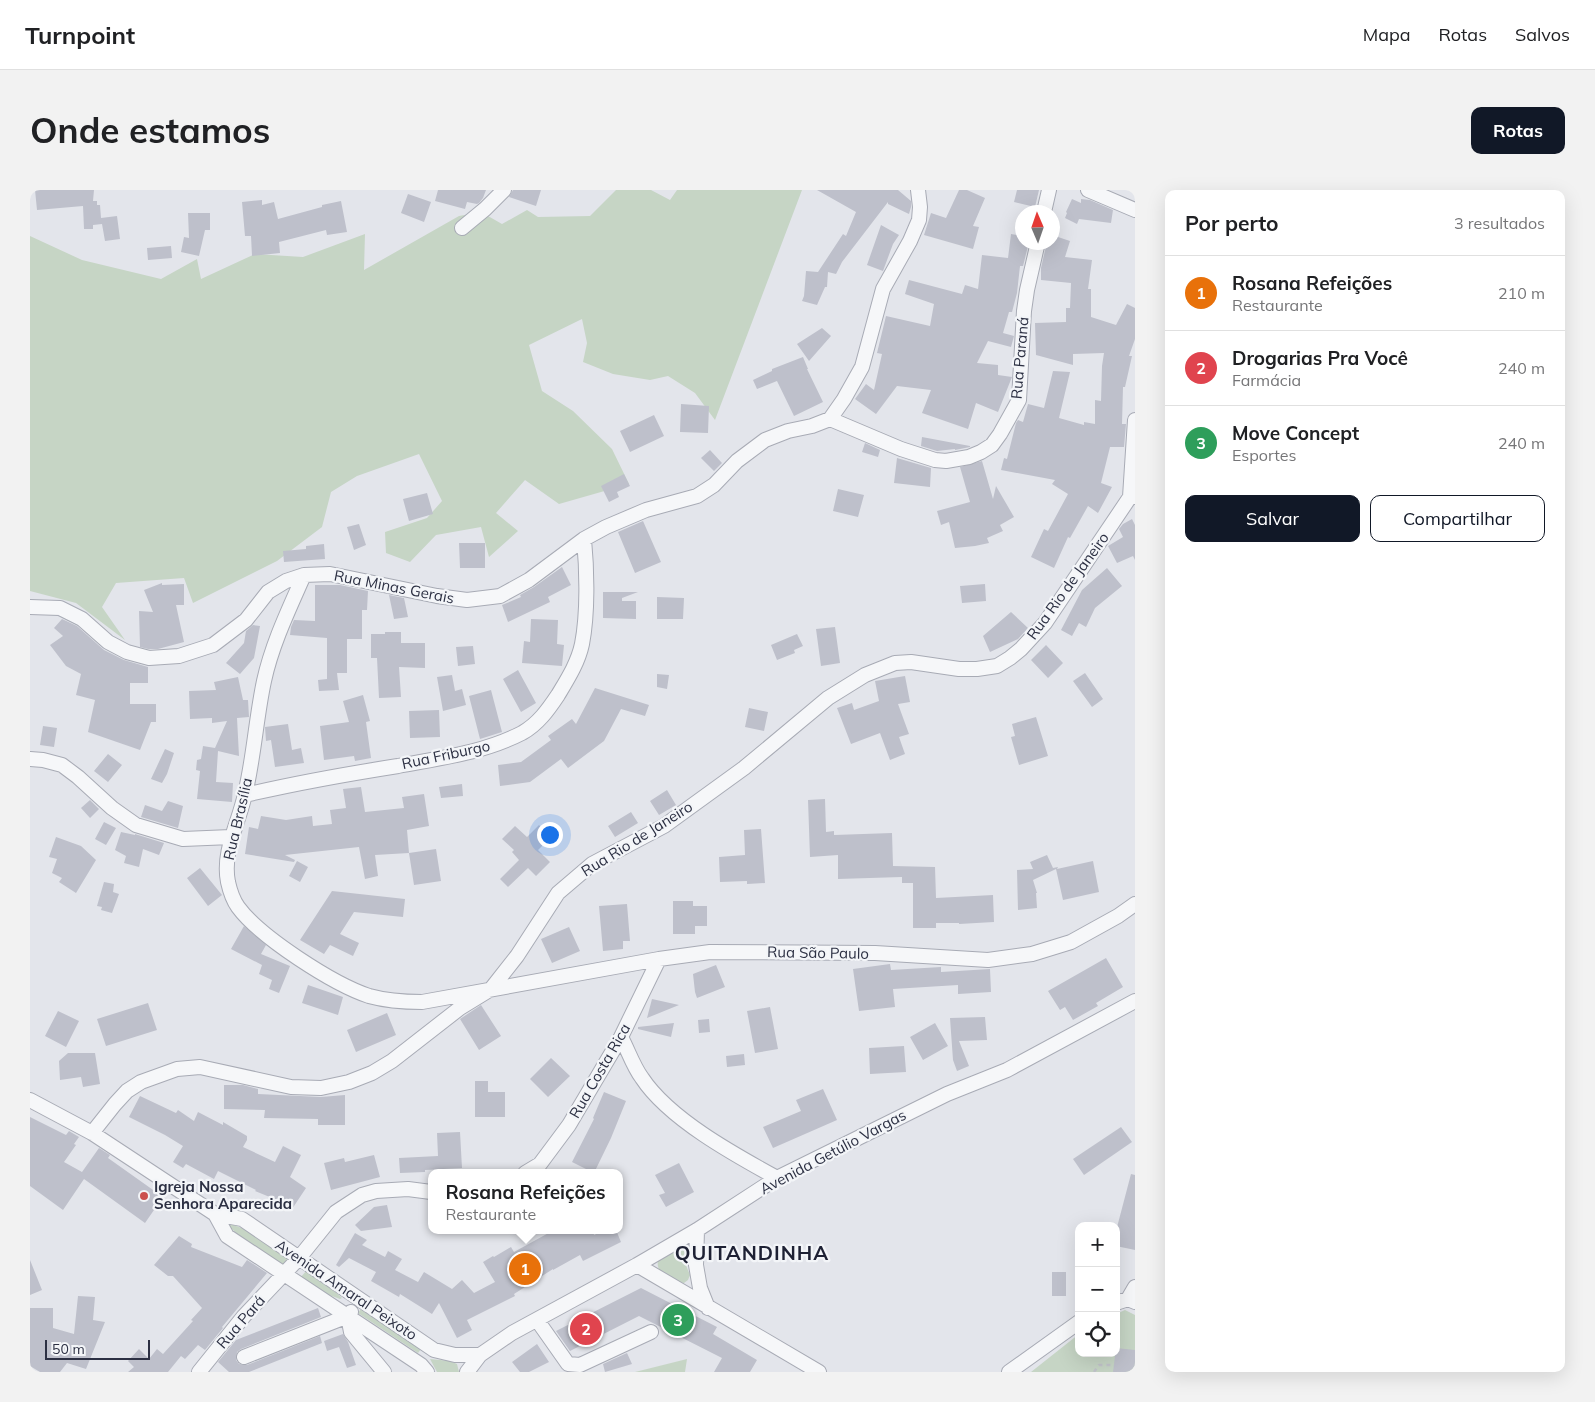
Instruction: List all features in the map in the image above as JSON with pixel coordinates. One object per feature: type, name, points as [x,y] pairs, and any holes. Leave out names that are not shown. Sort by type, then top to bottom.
[{"type":"street","points":[[462,228],[504,190]]},
{"type":"street","points":[[830,419],[844,400],[862,367],[883,289],[910,241],[919,220],[918,190]]},
{"type":"street","points":[[1046,205],[1049,190]]},
{"type":"street","points":[[1088,190],[1135,210]]},
{"type":"street","name":"Rua Paraná","points":[[830,419],[901,449],[935,460],[946,461],[969,457],[992,445],[1019,400],[1024,311],[1036,250]]},
{"type":"street","name":"Rua Minas Gerais","points":[[30,607],[60,608],[82,619],[108,642],[127,652],[149,658],[179,656],[213,645],[246,620],[268,592],[286,581],[304,575],[330,574],[437,596],[467,600],[500,596],[529,580],[584,539],[606,527],[646,510],[697,496],[714,486],[737,461],[765,440],[830,419]]},
{"type":"street","points":[[1133,497],[1135,420]]},
{"type":"street","name":"Rua Rio de Janeiro","points":[[92,1133],[114,1104],[127,1092],[141,1082],[177,1068],[200,1067],[291,1087],[321,1088],[349,1082],[372,1073],[392,1062],[460,1008],[491,989],[517,956],[558,893],[592,864],[664,826],[744,768],[828,698],[865,675],[895,663],[911,662],[959,669],[977,669],[997,666],[1010,658],[1045,623],[1133,497]]},
{"type":"street","name":"Rua Friburgo","points":[[245,795],[291,784],[453,756],[495,745],[524,732],[545,715],[570,675],[582,645],[586,602],[584,539]]},
{"type":"street","name":"Rua Brasília","points":[[304,575],[274,646],[264,681],[245,795],[231,837],[227,866],[230,891],[238,906],[270,937],[347,987],[369,996],[394,1002],[422,1002],[491,989]]},
{"type":"street","points":[[30,758],[62,766],[78,777],[112,808],[136,825],[183,838],[231,837]]},
{"type":"street","name":"Rua São Paulo","points":[[491,989],[659,959],[710,952],[876,953],[988,960],[1032,954],[1071,942],[1118,916],[1135,904]]},
{"type":"street","name":"Rua Costa Rica","points":[[532,1169],[540,1164],[555,1145],[621,1037],[659,959]]},
{"type":"street","name":"Avenida Getúlio Vargas","points":[[467,1372],[480,1355],[512,1333],[637,1266],[777,1178],[946,1094],[1007,1070],[1135,1001]]},
{"type":"street","points":[[621,1037],[642,1078],[661,1100],[688,1123],[730,1153],[777,1178]]},
{"type":"street","name":"Avenida Amaral Peixoto","points":[[30,1100],[92,1133],[215,1214],[242,1219],[434,1350],[456,1355],[480,1355]]},
{"type":"street","points":[[299,1258],[336,1212],[362,1196],[391,1189],[428,1192]]},
{"type":"street","name":"Avenida Amaral Peixoto","points":[[215,1214],[227,1236],[424,1368]]},
{"type":"street","points":[[697,1230],[696,1266],[700,1288],[708,1308]]},
{"type":"street","name":"Rua Pará","points":[[199,1372],[244,1316],[299,1258]]},
{"type":"street","points":[[637,1266],[819,1372]]},
{"type":"street","points":[[1126,1302],[1135,1287]]},
{"type":"street","points":[[244,1357],[348,1316],[360,1300]]},
{"type":"street","points":[[348,1316],[351,1332],[384,1372]]},
{"type":"street","points":[[537,1320],[568,1364],[572,1365],[580,1365],[651,1332]]},
{"type":"street","points":[[1009,1372],[1075,1325]]},
{"type":"street","points":[[424,1368],[434,1350]]},
{"type":"path","points":[[1094,1372],[1099,1364],[1113,1365]]},
{"type":"green space","points":[[616,190],[651,190],[670,200],[677,190],[802,190],[715,420],[695,393],[668,376],[650,380],[613,374],[583,362],[587,343],[582,319],[529,345],[542,391],[573,411],[612,449],[629,484],[559,504],[525,480],[496,513],[518,531],[489,557],[481,527],[436,535],[410,562],[386,553],[385,532],[427,518],[442,501],[419,454],[357,476],[331,492],[322,527],[277,561],[193,603],[184,578],[116,583],[102,607],[125,640],[76,603],[30,591],[30,236],[82,260],[161,279],[197,259],[201,279],[255,254],[303,257],[365,234],[364,270],[459,216],[481,212],[502,224],[527,210],[538,217],[590,216]]},
{"type":"green space","points":[[231,1224],[252,1232],[290,1260],[284,1266],[244,1241],[229,1226]]},
{"type":"green space","points":[[683,1249],[685,1263],[690,1275],[684,1283],[666,1277],[659,1270],[658,1266],[658,1261]]},
{"type":"green space","points":[[307,1270],[330,1286],[342,1298],[324,1293],[300,1278]]},
{"type":"green space","points":[[361,1309],[421,1349],[418,1353],[358,1313]]},
{"type":"green space","points":[[1125,1310],[1135,1315],[1135,1372],[1031,1372],[1075,1337],[1075,1357],[1120,1357],[1120,1312]]},
{"type":"green space","points":[[430,1359],[450,1361],[457,1364],[459,1372],[437,1372]]},
{"type":"green space","points":[[687,1359],[685,1372],[635,1372]]},
{"type":"building","points":[[35,190],[94,190],[93,201],[97,201],[97,205],[100,205],[101,218],[117,216],[120,239],[105,241],[102,224],[93,225],[93,229],[84,229],[83,206],[37,210]]},
{"type":"building","points":[[438,190],[486,190],[479,203],[467,202],[465,209],[435,201]]},
{"type":"building","points":[[513,190],[541,190],[536,206],[509,197]]},
{"type":"building","points":[[817,190],[898,190],[911,201],[911,207],[909,214],[888,204],[888,202],[842,262],[836,274],[828,272],[827,287],[825,287],[817,305],[802,301],[806,271],[818,272],[843,234],[846,236],[856,212]]},
{"type":"building","points":[[959,190],[967,190],[985,198],[973,226],[979,227],[973,249],[924,235],[931,213],[946,218]]},
{"type":"building","points":[[1017,190],[1039,190],[1035,205],[1014,202]]},
{"type":"building","points":[[408,194],[431,202],[424,222],[401,213]]},
{"type":"building","points":[[1072,199],[1081,203],[1081,199],[1090,200],[1113,210],[1111,223],[1079,219],[1077,224],[1065,218]]},
{"type":"building","points":[[262,200],[262,205],[274,202],[278,219],[341,201],[347,232],[327,235],[326,230],[279,242],[280,253],[252,256],[251,236],[245,236],[242,202]]},
{"type":"building","points":[[188,213],[210,213],[210,230],[205,230],[199,256],[181,252],[184,237],[189,238]]},
{"type":"building","points":[[881,225],[899,235],[893,244],[883,271],[867,265]]},
{"type":"building","points":[[1011,234],[1015,235],[1015,250],[1027,250],[1023,266],[1020,266],[1017,293],[1012,312],[1009,312],[1003,333],[1014,336],[1011,347],[988,341],[977,363],[998,365],[998,375],[1012,377],[998,412],[976,403],[968,429],[922,413],[931,390],[897,386],[876,414],[855,399],[866,384],[874,390],[882,354],[877,353],[886,316],[930,326],[934,304],[905,294],[909,280],[962,294],[965,285],[978,289],[982,255],[1008,258]]},
{"type":"building","points":[[1060,238],[1070,241],[1065,257],[1092,260],[1088,289],[1091,289],[1091,317],[1116,325],[1127,304],[1135,308],[1135,339],[1129,356],[1132,356],[1125,387],[1123,387],[1122,424],[1126,424],[1124,447],[1110,447],[1101,483],[1112,487],[1098,513],[1088,506],[1070,538],[1068,537],[1054,568],[1031,557],[1044,529],[1048,531],[1068,494],[1052,484],[1055,480],[1001,470],[1004,458],[1007,459],[1016,423],[1018,420],[1023,422],[1028,404],[1044,408],[1053,371],[1070,372],[1059,418],[1084,425],[1084,422],[1095,424],[1095,400],[1101,401],[1104,353],[1073,354],[1073,365],[1036,355],[1035,323],[1066,322],[1066,308],[1070,308],[1071,283],[1041,280],[1041,268],[1045,250],[1060,250]]},
{"type":"building","points":[[171,246],[172,258],[148,260],[147,248]]},
{"type":"building","points":[[822,328],[831,336],[809,361],[797,344]]},
{"type":"building","points":[[803,357],[823,402],[794,416],[777,381],[757,389],[753,380],[772,371],[772,369]]},
{"type":"building","points":[[681,404],[709,406],[708,433],[680,432]]},
{"type":"building","points":[[654,415],[664,436],[630,452],[620,431]]},
{"type":"building","points":[[922,437],[970,447],[937,451],[921,446]]},
{"type":"building","points":[[865,443],[880,450],[878,457],[862,452]]},
{"type":"building","points":[[710,450],[722,463],[714,471],[701,458]]},
{"type":"building","points":[[897,458],[931,468],[930,487],[894,483]]},
{"type":"building","points":[[982,461],[993,499],[996,486],[1014,517],[1000,525],[1003,531],[987,538],[989,543],[955,548],[949,522],[941,525],[937,511],[970,502],[960,467]]},
{"type":"building","points":[[624,474],[630,486],[617,492],[619,497],[609,502],[601,486]]},
{"type":"building","points":[[838,489],[864,495],[858,517],[833,511]]},
{"type":"building","points":[[427,493],[433,514],[409,521],[403,499]]},
{"type":"building","points":[[1132,519],[1135,525],[1135,560],[1133,556],[1117,563],[1108,546],[1123,537],[1119,529],[1123,524]]},
{"type":"building","points":[[643,521],[661,562],[635,573],[618,532]]},
{"type":"building","points":[[359,524],[366,545],[354,550],[347,527]]},
{"type":"building","points":[[459,543],[485,543],[485,568],[460,568]]},
{"type":"building","points":[[324,544],[325,559],[284,562],[283,551],[306,549],[306,546]]},
{"type":"building","points":[[562,567],[571,585],[548,597],[550,602],[508,622],[502,605],[521,597],[520,595]]},
{"type":"building","points":[[1107,568],[1122,586],[1095,608],[1086,627],[1079,623],[1072,636],[1061,630],[1082,590]]},
{"type":"building","points":[[162,583],[162,585],[184,584],[184,605],[176,605],[184,642],[158,649],[140,647],[139,611],[153,612],[144,590]]},
{"type":"building","points":[[985,584],[986,601],[962,603],[960,586]]},
{"type":"building","points":[[315,585],[340,585],[368,591],[367,610],[362,610],[362,639],[347,639],[347,673],[337,673],[339,690],[319,691],[318,680],[327,679],[327,638],[290,635],[294,620],[315,621]]},
{"type":"building","points":[[603,592],[638,592],[622,598],[622,601],[636,601],[636,619],[603,618]]},
{"type":"building","points":[[389,595],[404,598],[408,617],[394,619]]},
{"type":"building","points":[[657,597],[684,598],[683,619],[657,619]]},
{"type":"building","points":[[1011,612],[1028,628],[1018,639],[990,652],[983,636]]},
{"type":"building","points":[[62,619],[77,626],[104,650],[124,660],[148,667],[148,683],[130,683],[130,704],[156,704],[156,722],[151,722],[140,750],[88,732],[95,700],[76,695],[81,674],[66,666],[50,645],[63,636],[54,628]]},
{"type":"building","points":[[531,619],[558,620],[557,644],[564,645],[562,666],[522,663],[524,641],[530,642]]},
{"type":"building","points":[[253,625],[260,626],[254,658],[240,674],[226,663],[244,643],[246,631]]},
{"type":"building","points":[[835,627],[840,663],[821,666],[816,629]]},
{"type":"building","points":[[385,632],[401,632],[401,643],[425,643],[425,668],[399,667],[401,697],[379,698],[377,658],[371,658],[371,634],[385,634]]},
{"type":"building","points":[[797,634],[803,646],[794,650],[795,653],[777,660],[771,645]]},
{"type":"building","points":[[1046,645],[1063,663],[1048,678],[1031,660]]},
{"type":"building","points":[[473,646],[475,664],[458,666],[456,647]]},
{"type":"building","points":[[518,670],[536,703],[521,712],[503,679]]},
{"type":"building","points":[[1085,673],[1103,699],[1092,707],[1073,681]]},
{"type":"building","points":[[657,674],[669,675],[667,689],[657,687]]},
{"type":"building","points":[[452,675],[455,691],[462,689],[466,705],[443,711],[437,677]]},
{"type":"building","points":[[905,676],[910,702],[898,704],[909,734],[899,737],[905,754],[890,760],[880,733],[851,744],[837,708],[852,703],[854,710],[879,701],[875,681]]},
{"type":"building","points":[[238,677],[243,700],[248,700],[249,717],[237,718],[239,756],[218,751],[216,782],[233,783],[232,802],[197,799],[200,771],[196,770],[197,760],[201,759],[203,746],[215,748],[227,721],[212,723],[212,718],[190,719],[189,691],[216,690],[214,682]]},
{"type":"building","points":[[595,688],[649,705],[645,716],[621,709],[604,741],[568,768],[561,759],[530,782],[500,786],[498,765],[521,762],[551,740],[548,736],[572,719],[576,724]]},
{"type":"building","points":[[491,690],[502,732],[480,739],[469,696]]},
{"type":"building","points":[[363,695],[370,721],[366,722],[371,758],[355,761],[354,756],[324,760],[320,726],[349,722],[343,701]]},
{"type":"building","points":[[749,708],[768,712],[764,731],[745,727]]},
{"type":"building","points":[[439,710],[440,737],[410,738],[409,711]]},
{"type":"building","points":[[1036,717],[1048,756],[1019,765],[1011,737],[1015,736],[1012,724]]},
{"type":"building","points":[[288,724],[292,750],[301,748],[304,763],[275,767],[271,740],[266,741],[265,727]]},
{"type":"building","points":[[43,726],[57,728],[54,747],[40,745]]},
{"type":"building","points":[[165,749],[174,753],[162,783],[151,779]]},
{"type":"building","points":[[108,754],[122,765],[108,782],[94,771]]},
{"type":"building","points":[[462,784],[463,796],[441,798],[439,787]]},
{"type":"building","points":[[361,787],[365,812],[404,808],[402,797],[424,794],[429,826],[407,830],[409,853],[375,855],[378,876],[365,879],[359,847],[285,855],[295,860],[294,862],[245,854],[249,827],[258,829],[261,816],[286,820],[312,816],[313,826],[332,824],[330,810],[346,808],[343,789]]},
{"type":"building","points":[[667,790],[676,805],[659,815],[650,801]]},
{"type":"building","points":[[825,799],[826,832],[834,831],[834,835],[892,833],[893,866],[935,867],[936,898],[993,895],[994,922],[936,923],[936,928],[913,928],[913,883],[902,883],[902,877],[838,879],[838,855],[810,857],[808,800]]},
{"type":"building","points":[[90,800],[99,809],[90,818],[81,808]]},
{"type":"building","points":[[168,801],[183,806],[178,828],[141,817],[145,805],[162,811]]},
{"type":"building","points":[[631,812],[638,823],[615,837],[608,826]]},
{"type":"building","points":[[104,822],[116,828],[106,845],[95,839]]},
{"type":"building","points":[[539,825],[551,837],[538,850],[550,862],[536,876],[528,868],[508,887],[500,879],[519,860],[512,852],[514,850],[502,839],[515,826],[527,837]]},
{"type":"building","points":[[761,829],[765,883],[747,884],[747,881],[720,882],[719,857],[745,855],[744,830]]},
{"type":"building","points":[[121,832],[135,834],[164,843],[159,855],[143,849],[139,867],[124,863],[126,856],[115,850]]},
{"type":"building","points":[[56,837],[81,846],[96,860],[76,893],[59,882],[62,878],[52,873],[57,859],[49,857]]},
{"type":"building","points":[[436,849],[441,881],[414,885],[409,853]]},
{"type":"building","points":[[1047,855],[1053,868],[1058,867],[1057,869],[1093,861],[1099,892],[1063,900],[1056,869],[1033,880],[1037,893],[1037,908],[1018,910],[1017,870],[1033,869],[1030,862]]},
{"type":"building","points":[[297,861],[308,867],[300,882],[289,876]]},
{"type":"building","points":[[200,868],[222,895],[208,906],[187,878]]},
{"type":"building","points":[[104,882],[114,884],[113,892],[119,894],[112,913],[101,910],[102,907],[97,906]]},
{"type":"building","points":[[332,891],[405,899],[403,917],[354,912],[340,934],[359,943],[353,956],[330,945],[324,954],[300,940]]},
{"type":"building","points":[[673,901],[693,901],[693,906],[707,906],[707,926],[695,926],[695,934],[673,934]]},
{"type":"building","points":[[627,904],[630,941],[623,941],[623,949],[603,951],[599,906]]},
{"type":"building","points":[[244,926],[266,945],[261,954],[290,966],[279,993],[269,989],[272,980],[259,974],[262,965],[231,949]]},
{"type":"building","points":[[569,927],[580,951],[552,963],[541,939]]},
{"type":"building","points":[[1106,958],[1123,987],[1096,1003],[1098,1006],[1073,1020],[1065,1007],[1060,1010],[1048,991]]},
{"type":"building","points":[[890,964],[891,970],[941,967],[941,972],[990,969],[991,992],[958,994],[958,985],[893,989],[895,1007],[859,1011],[853,969]]},
{"type":"building","points":[[716,965],[725,987],[697,998],[693,974]]},
{"type":"building","points":[[308,985],[343,997],[338,1015],[302,1003]]},
{"type":"building","points":[[652,999],[679,1005],[647,1018]]},
{"type":"building","points":[[148,1003],[157,1030],[106,1046],[97,1019]]},
{"type":"building","points":[[481,1005],[501,1036],[479,1050],[460,1019]]},
{"type":"building","points":[[770,1007],[778,1049],[755,1053],[747,1011]]},
{"type":"building","points":[[58,1011],[79,1021],[66,1047],[45,1036]]},
{"type":"building","points":[[387,1013],[396,1035],[356,1052],[347,1030]]},
{"type":"building","points":[[985,1017],[987,1040],[959,1041],[969,1066],[957,1071],[953,1060],[950,1018]]},
{"type":"building","points":[[709,1019],[710,1032],[699,1033],[698,1020]]},
{"type":"building","points":[[674,1023],[671,1037],[638,1029],[638,1027]]},
{"type":"building","points":[[935,1023],[948,1046],[923,1060],[910,1037]]},
{"type":"building","points":[[904,1046],[906,1072],[870,1074],[869,1048]]},
{"type":"building","points":[[68,1053],[95,1053],[100,1084],[83,1087],[81,1077],[60,1080],[59,1061]]},
{"type":"building","points":[[744,1054],[745,1065],[727,1067],[726,1056]]},
{"type":"building","points":[[551,1058],[570,1076],[548,1097],[530,1079]]},
{"type":"building","points":[[475,1081],[488,1081],[488,1092],[505,1092],[505,1117],[475,1117]]},
{"type":"building","points":[[224,1085],[243,1085],[258,1089],[258,1094],[321,1097],[345,1095],[345,1125],[318,1125],[318,1119],[264,1118],[265,1110],[224,1109]]},
{"type":"building","points":[[823,1089],[837,1120],[773,1148],[763,1127],[801,1111],[796,1100]]},
{"type":"building","points":[[604,1092],[626,1101],[596,1169],[586,1169],[572,1162]]},
{"type":"building","points":[[140,1096],[176,1113],[178,1110],[194,1121],[198,1112],[223,1125],[223,1122],[247,1136],[243,1147],[275,1162],[283,1146],[301,1155],[290,1177],[306,1188],[292,1209],[282,1202],[255,1191],[218,1171],[214,1179],[186,1164],[183,1168],[173,1162],[183,1146],[129,1117]]},
{"type":"building","points":[[30,1117],[66,1135],[69,1131],[79,1137],[74,1144],[76,1145],[64,1162],[82,1172],[99,1148],[110,1155],[108,1158],[163,1197],[145,1223],[84,1179],[63,1210],[30,1186]]},
{"type":"building","points":[[1121,1127],[1132,1142],[1084,1175],[1073,1159]]},
{"type":"building","points":[[460,1132],[462,1168],[428,1169],[425,1172],[400,1173],[399,1158],[438,1156],[437,1133]]},
{"type":"building","points":[[374,1155],[380,1177],[331,1190],[324,1163],[344,1158],[345,1162]]},
{"type":"building","points":[[679,1163],[694,1192],[666,1207],[659,1195],[665,1193],[655,1175]]},
{"type":"building","points":[[1131,1174],[1135,1175],[1135,1250],[1120,1247],[1120,1222],[1118,1222]]},
{"type":"building","points":[[387,1205],[392,1227],[361,1231],[355,1225],[374,1207]]},
{"type":"building","points":[[355,1233],[367,1240],[362,1245],[385,1257],[388,1251],[402,1259],[395,1270],[418,1282],[424,1272],[452,1289],[462,1280],[474,1293],[495,1282],[483,1262],[511,1247],[514,1252],[547,1234],[618,1234],[621,1242],[583,1261],[580,1255],[553,1269],[514,1294],[515,1296],[467,1320],[472,1330],[457,1338],[439,1303],[432,1314],[400,1294],[399,1297],[371,1281],[376,1272],[349,1258],[339,1267],[336,1265]]},
{"type":"building","points":[[179,1236],[192,1244],[191,1247],[242,1267],[247,1260],[267,1273],[205,1350],[198,1345],[185,1359],[181,1356],[168,1372],[128,1372],[134,1367],[128,1361],[139,1349],[149,1359],[157,1349],[163,1354],[193,1321],[191,1320],[202,1308],[173,1276],[168,1276],[154,1265]]},
{"type":"building","points":[[30,1260],[42,1290],[30,1295]]},
{"type":"building","points":[[1052,1272],[1066,1272],[1066,1296],[1052,1296]]},
{"type":"building","points":[[641,1288],[717,1327],[713,1334],[757,1360],[750,1372],[714,1372],[722,1358],[639,1316],[570,1351],[556,1331]]},
{"type":"building","points":[[78,1296],[95,1297],[93,1320],[105,1322],[86,1369],[67,1363],[60,1372],[40,1372],[30,1366],[30,1308],[53,1308],[53,1328],[74,1334]]},
{"type":"building","points":[[318,1308],[321,1317],[241,1349],[237,1352],[236,1360],[239,1364],[247,1365],[320,1336],[322,1343],[249,1372],[229,1372],[218,1362],[236,1340]]},
{"type":"building","points":[[343,1334],[348,1342],[356,1365],[347,1368],[339,1347],[327,1351],[324,1341]]},
{"type":"building","points":[[537,1344],[549,1362],[529,1372],[520,1372],[512,1362]]},
{"type":"building","points":[[1120,1348],[1135,1350],[1135,1372],[1113,1372],[1115,1357],[1120,1357]]},
{"type":"building","points":[[627,1353],[632,1364],[605,1372],[603,1364]]},
{"type":"place","name":"Igreja Nossa Senhora Aparecida","points":[[144,1196]]},
{"type":"place","name":"Rosana Refeições","points":[[525,1269]]},
{"type":"place","name":"Move Concept","points":[[678,1320]]},
{"type":"place","name":"Drogarias Pra Você","points":[[586,1329]]},
{"type":"district","name":"QUITANDINHA","points":[[752,1253]]}]
